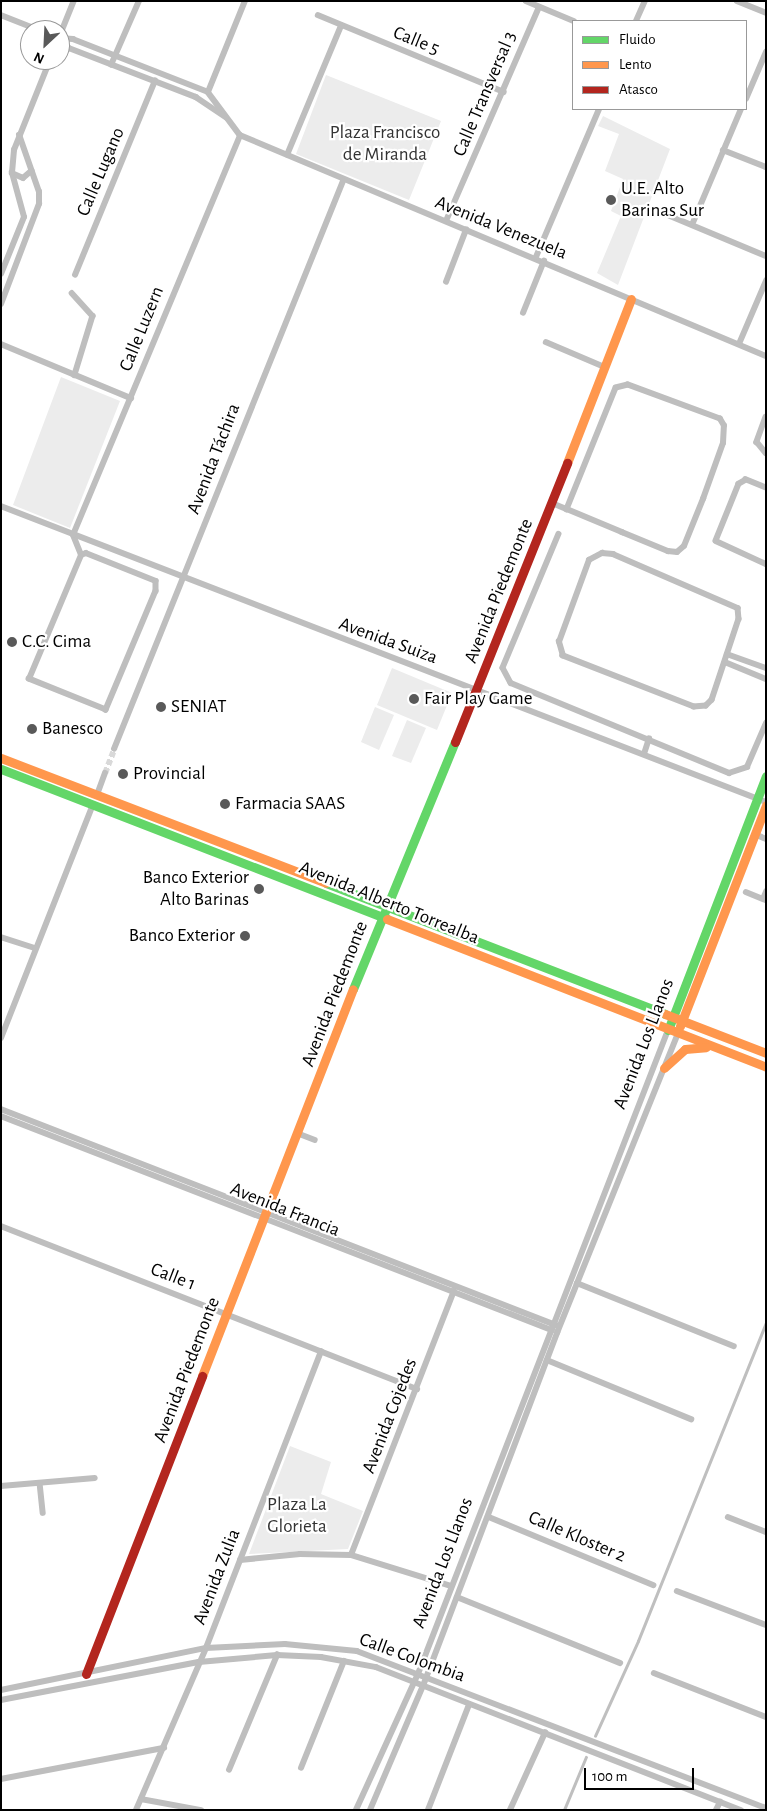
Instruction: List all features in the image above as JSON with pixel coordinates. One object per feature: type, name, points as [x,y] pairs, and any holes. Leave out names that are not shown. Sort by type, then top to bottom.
[{"type":"street","points":[[67,20],[74,1]]},
{"type":"street","points":[[111,65],[138,1]]},
{"type":"street","points":[[208,92],[245,1]]},
{"type":"street","points":[[526,1],[572,20]]},
{"type":"street","points":[[636,20],[645,1]]},
{"type":"street","points":[[736,1],[766,13]]},
{"type":"street","name":"Calle Transversal 3","points":[[446,220],[504,92],[539,7]]},
{"type":"street","points":[[1,15],[20,22]]},
{"type":"street","name":"Calle 5","points":[[318,16],[504,92]]},
{"type":"street","points":[[287,155],[341,26]]},
{"type":"street","points":[[70,40],[116,54],[208,92],[240,134]]},
{"type":"street","points":[[70,48],[196,97],[231,120]]},
{"type":"street","points":[[747,94],[766,52]]},
{"type":"street","points":[[1,274],[24,217],[12,173],[13,161],[19,135],[46,70]]},
{"type":"street","name":"Calle Lugano","points":[[75,275],[155,81]]},
{"type":"street","points":[[536,257],[599,110]]},
{"type":"street","points":[[692,225],[741,110]]},
{"type":"street","name":"Avenida Venezuela","points":[[240,134],[343,180],[536,257],[766,356]]},
{"type":"street","name":"Calle Luzern","points":[[73,535],[240,134]]},
{"type":"street","points":[[1,304],[36,216],[39,192],[19,135]]},
{"type":"street","points":[[723,150],[766,167]]},
{"type":"street","points":[[13,161],[27,162]]},
{"type":"street","points":[[12,173],[23,178],[31,171]]},
{"type":"street","name":"Avenida Táchira","points":[[114,749],[185,578],[343,180]]},
{"type":"street","points":[[656,210],[766,256]]},
{"type":"street","points":[[446,282],[466,230]]},
{"type":"street","points":[[523,313],[544,261]]},
{"type":"street","points":[[739,344],[766,281]]},
{"type":"street","points":[[72,293],[93,316],[75,375]]},
{"type":"street","name":"Avenida Piedemonte","points":[[86,1674],[381,917],[477,691],[631,299]]},
{"type":"street","points":[[546,342],[605,367]]},
{"type":"street","points":[[1,344],[130,398]]},
{"type":"street","points":[[552,503],[566,509],[668,552],[679,550],[703,499],[723,443],[724,426],[720,419],[637,388],[616,388],[566,509]]},
{"type":"street","points":[[766,417],[757,442],[766,453]]},
{"type":"street","points":[[766,488],[746,480],[739,484],[716,541],[766,564]]},
{"type":"street","name":"Avenida Suiza","points":[[1,506],[644,754],[763,802]]},
{"type":"street","points":[[559,534],[503,668],[505,676],[511,683],[729,772],[740,772],[747,767],[766,723]]},
{"type":"street","points":[[73,535],[80,555],[29,679],[106,710],[156,591],[156,581],[86,553],[80,555]]},
{"type":"street","points":[[602,553],[614,554],[733,603],[739,619],[728,654],[712,700],[696,708],[565,659],[559,642],[589,560],[602,553]]},
{"type":"street","points":[[728,654],[766,668]]},
{"type":"street","points":[[725,662],[766,679]]},
{"type":"street","points":[[644,754],[649,739]]},
{"type":"street","name":"Avenida Alberto Torrealba","points":[[1,758],[766,1053]]},
{"type":"street","name":"Avenida Alberto Torrealba","points":[[1,769],[766,1067]]},
{"type":"street","points":[[97,795],[105,773]]},
{"type":"street","name":"Avenida Los Llanos","points":[[370,1810],[423,1686],[489,1517],[558,1330],[678,1033],[755,834],[763,802],[766,776]]},
{"type":"street","name":"Avenida Los Llanos","points":[[356,1810],[418,1674],[672,1017],[763,802]]},
{"type":"street","points":[[1,1038],[93,805]]},
{"type":"street","points":[[755,834],[766,839]]},
{"type":"street","points":[[746,892],[764,900],[766,892]]},
{"type":"street","points":[[1,937],[35,948]]},
{"type":"street","points":[[664,1068],[688,1048],[714,1047]]},
{"type":"street","name":"Avenida Francia","points":[[1,1109],[454,1290],[551,1326]]},
{"type":"street","name":"Avenida Francia","points":[[1,1116],[266,1215]]},
{"type":"street","points":[[297,1133],[315,1140]]},
{"type":"street","name":"Calle 1","points":[[1,1226],[416,1389]]},
{"type":"street","points":[[577,1283],[734,1346]]},
{"type":"street","name":"Avenida Cojedes","points":[[351,1555],[454,1290]]},
{"type":"street","points":[[551,1326],[558,1330]]},
{"type":"street","name":"Avenida Zulia","points":[[136,1810],[206,1648],[320,1352]]},
{"type":"street","points":[[547,1360],[692,1419]]},
{"type":"street","points":[[1,1486],[95,1478]]},
{"type":"street","points":[[40,1483],[43,1512]]},
{"type":"street","name":"Calle Kloster 2","points":[[489,1517],[653,1585]]},
{"type":"street","points":[[728,1517],[766,1532]]},
{"type":"street","points":[[240,1560],[300,1554],[351,1555],[451,1586]]},
{"type":"street","points":[[677,1591],[766,1625]]},
{"type":"street","points":[[457,1597],[620,1663]]},
{"type":"street","name":"Calle Colombia","points":[[1,1690],[206,1648],[285,1644],[357,1651],[766,1808]]},
{"type":"street","points":[[229,1770],[277,1655]]},
{"type":"street","name":"Calle Colombia","points":[[1,1700],[199,1662],[277,1655],[344,1661],[376,1667],[740,1810]]},
{"type":"street","points":[[301,1768],[344,1661]]},
{"type":"street","points":[[654,1673],[766,1717]]},
{"type":"street","points":[[428,1810],[469,1705]]},
{"type":"street","points":[[510,1810],[545,1733]]},
{"type":"street","points":[[1,1778],[164,1748]]},
{"type":"street","points":[[141,1799],[201,1810]]},
{"type":"street","points":[[716,1810],[720,1802]]},
{"type":"green space","name":"Plaza Francisco de Miranda","points":[[326,75],[441,121],[409,200],[296,154]]},
{"type":"green space","points":[[603,116],[670,149],[618,285],[597,273],[621,216],[611,211],[623,179],[605,171],[619,134],[598,126]]},
{"type":"green space","points":[[61,377],[120,401],[70,528],[13,505]]},
{"type":"green space","name":"Fair Play Game","points":[[392,668],[452,693],[437,730],[377,705]]},
{"type":"green space","points":[[375,707],[394,715],[379,750],[361,742]]},
{"type":"green space","points":[[407,720],[426,728],[411,763],[392,756]]},
{"type":"green space","name":"Plaza La Glorieta","points":[[290,1446],[331,1462],[321,1494],[363,1511],[348,1549],[249,1554]]},
{"type":"waterway","points":[[595,1736],[638,1641],[766,1322]]},
{"type":"waterway","points":[[564,1810],[586,1757]]},
{"type":"tunnel","points":[[105,773],[114,749]]},
{"type":"traffic: fast","points":[[353,989],[455,742]]},
{"type":"traffic: fast","points":[[1,769],[387,919]]},
{"type":"traffic: fast","points":[[668,1030],[766,776]]},
{"type":"traffic: fast","points":[[326,883],[665,1014]]},
{"type":"traffic: slow","points":[[567,463],[631,299]]},
{"type":"traffic: slow","points":[[1,758],[326,883]]},
{"type":"traffic: slow","points":[[680,1026],[766,805]]},
{"type":"traffic: slow","points":[[387,919],[766,1067]]},
{"type":"traffic: slow","points":[[202,1376],[353,989]]},
{"type":"traffic: slow","points":[[665,1014],[766,1053]]},
{"type":"traffic: slow","points":[[664,1068],[685,1049],[706,1047]]},
{"type":"traffic: jam","points":[[455,742],[567,463]]},
{"type":"traffic: jam","points":[[86,1674],[202,1376]]},
{"type":"place","name":"U.E. Alto Barinas Sur","points":[[611,200]]},
{"type":"place","name":"C.C. Cima","points":[[12,642]]},
{"type":"place","name":"Fair Play Game","points":[[414,699]]},
{"type":"place","name":"SENIAT","points":[[161,707]]},
{"type":"place","name":"Banesco","points":[[32,729]]},
{"type":"place","name":"Provincial","points":[[123,774]]},
{"type":"place","name":"Farmacia SAAS","points":[[225,804]]},
{"type":"place","name":"Banco Exterior Alto Barinas","points":[[259,889]]},
{"type":"place","name":"Banco Exterior","points":[[245,936]]}]
